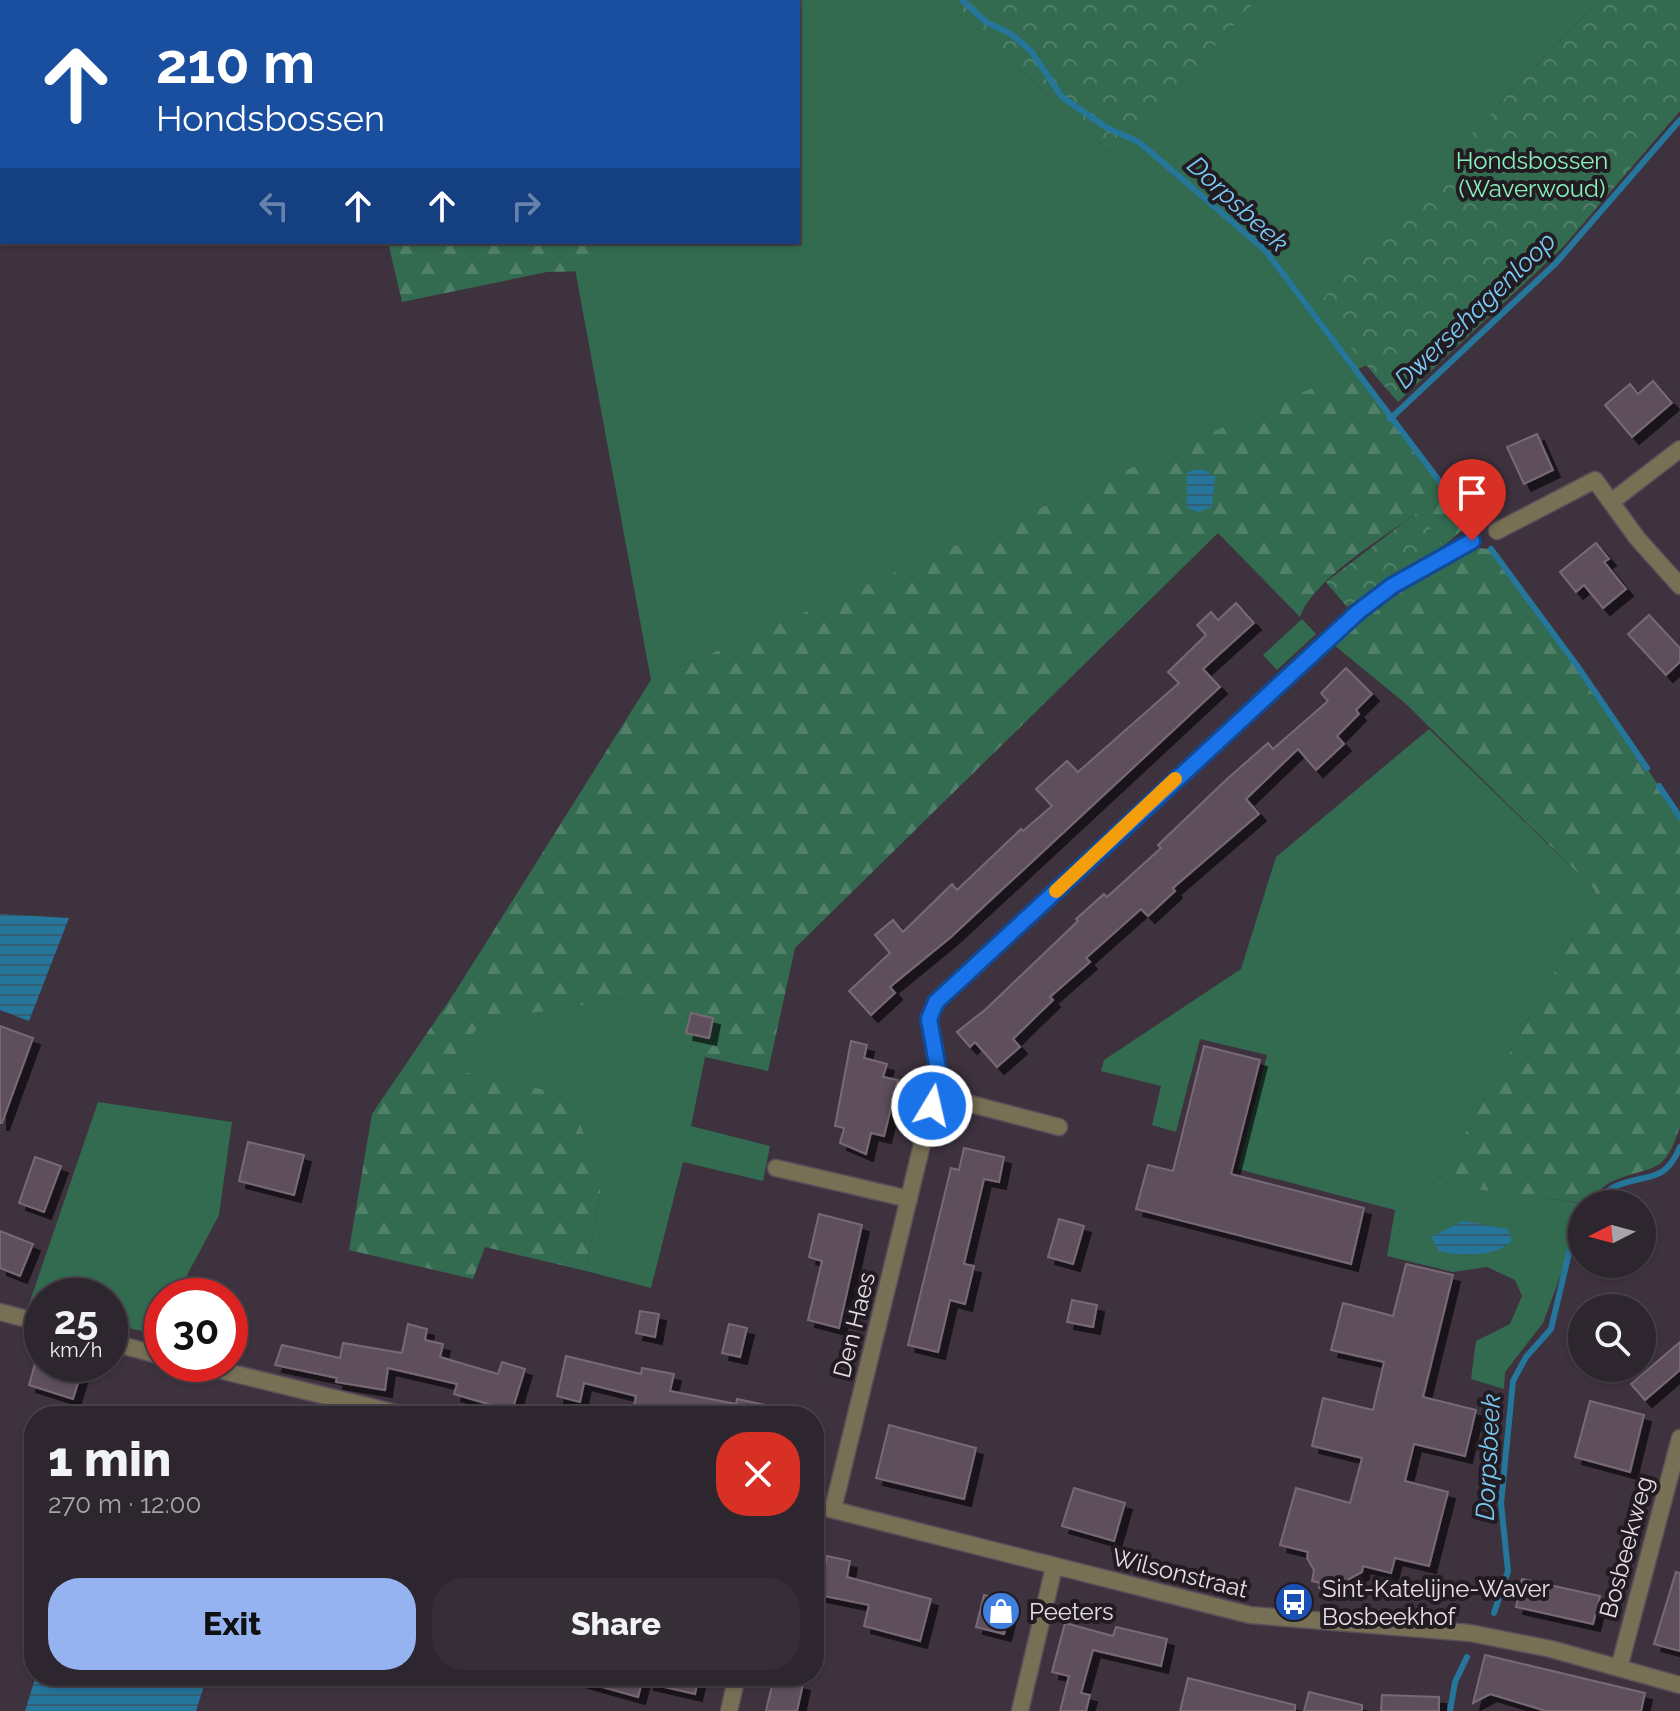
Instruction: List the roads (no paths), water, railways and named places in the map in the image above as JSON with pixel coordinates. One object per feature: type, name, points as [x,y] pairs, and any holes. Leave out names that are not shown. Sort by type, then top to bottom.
[{"type":"street","points":[[1611,502],[1680,449]]},
{"type":"street","points":[[1497,531],[1595,480],[1637,538],[1680,586]]},
{"type":"street","name":"Den Haes","points":[[833,1509],[939,1075],[929,1019],[936,1002],[1326,639],[1392,586],[1472,541]]},
{"type":"street","points":[[939,1075],[967,1103],[1059,1127]]},
{"type":"street","points":[[776,1168],[909,1199]]},
{"type":"street","points":[[0,1312],[24,1318]]},
{"type":"street","points":[[248,1377],[367,1406]]},
{"type":"street","name":"Bosbeekweg","points":[[1619,1668],[1680,1438]]},
{"type":"street","name":"Wilsonstraat","points":[[824,1507],[1250,1615],[1470,1633],[1551,1649],[1680,1685]]},
{"type":"street","points":[[1020,1711],[1054,1567]]},
{"type":"street","points":[[729,1711],[735,1686]]},
{"type":"water","points":[[1205,470],[1215,477],[1212,507],[1198,512],[1187,508],[1187,473]]},
{"type":"water","points":[[0,914],[69,918],[29,1021],[0,1010]]},
{"type":"water","points":[[1463,1221],[1508,1229],[1512,1241],[1487,1253],[1439,1251],[1431,1237]]},
{"type":"water","points":[[33,1686],[204,1686],[196,1711],[25,1711]]},
{"type":"waterway","name":"Dorpsbeek","points":[[962,0],[986,22],[1011,34],[1031,51],[1062,97],[1107,128],[1139,142],[1265,250],[1471,523]]},
{"type":"waterway","name":"Dwersehagenloop","points":[[1390,419],[1556,263],[1680,120]]},
{"type":"waterway","name":"Dorpsbeek","points":[[1491,549],[1647,768]]},
{"type":"waterway","name":"Dorpsbeek","points":[[1659,786],[1680,817]]},
{"type":"waterway","name":"Dorpsbeek","points":[[1609,1190],[1661,1172],[1668,1167],[1680,1147]]},
{"type":"waterway","name":"Dorpsbeek","points":[[1494,1613],[1508,1571],[1501,1503],[1513,1381],[1526,1357],[1551,1329],[1568,1257]]},
{"type":"waterway","name":"Dorpsbeek","points":[[1450,1711],[1455,1682],[1467,1657]]},
{"type":"place","name":"Sint-Katelijne-Waver Bosbeekhof","points":[[1294,1602]]},
{"type":"place","name":"Peeters","points":[[1001,1611]]},
{"type":"park label","name":"Hondsbossen (Waverwoud)","points":[[1532,174]]}]
